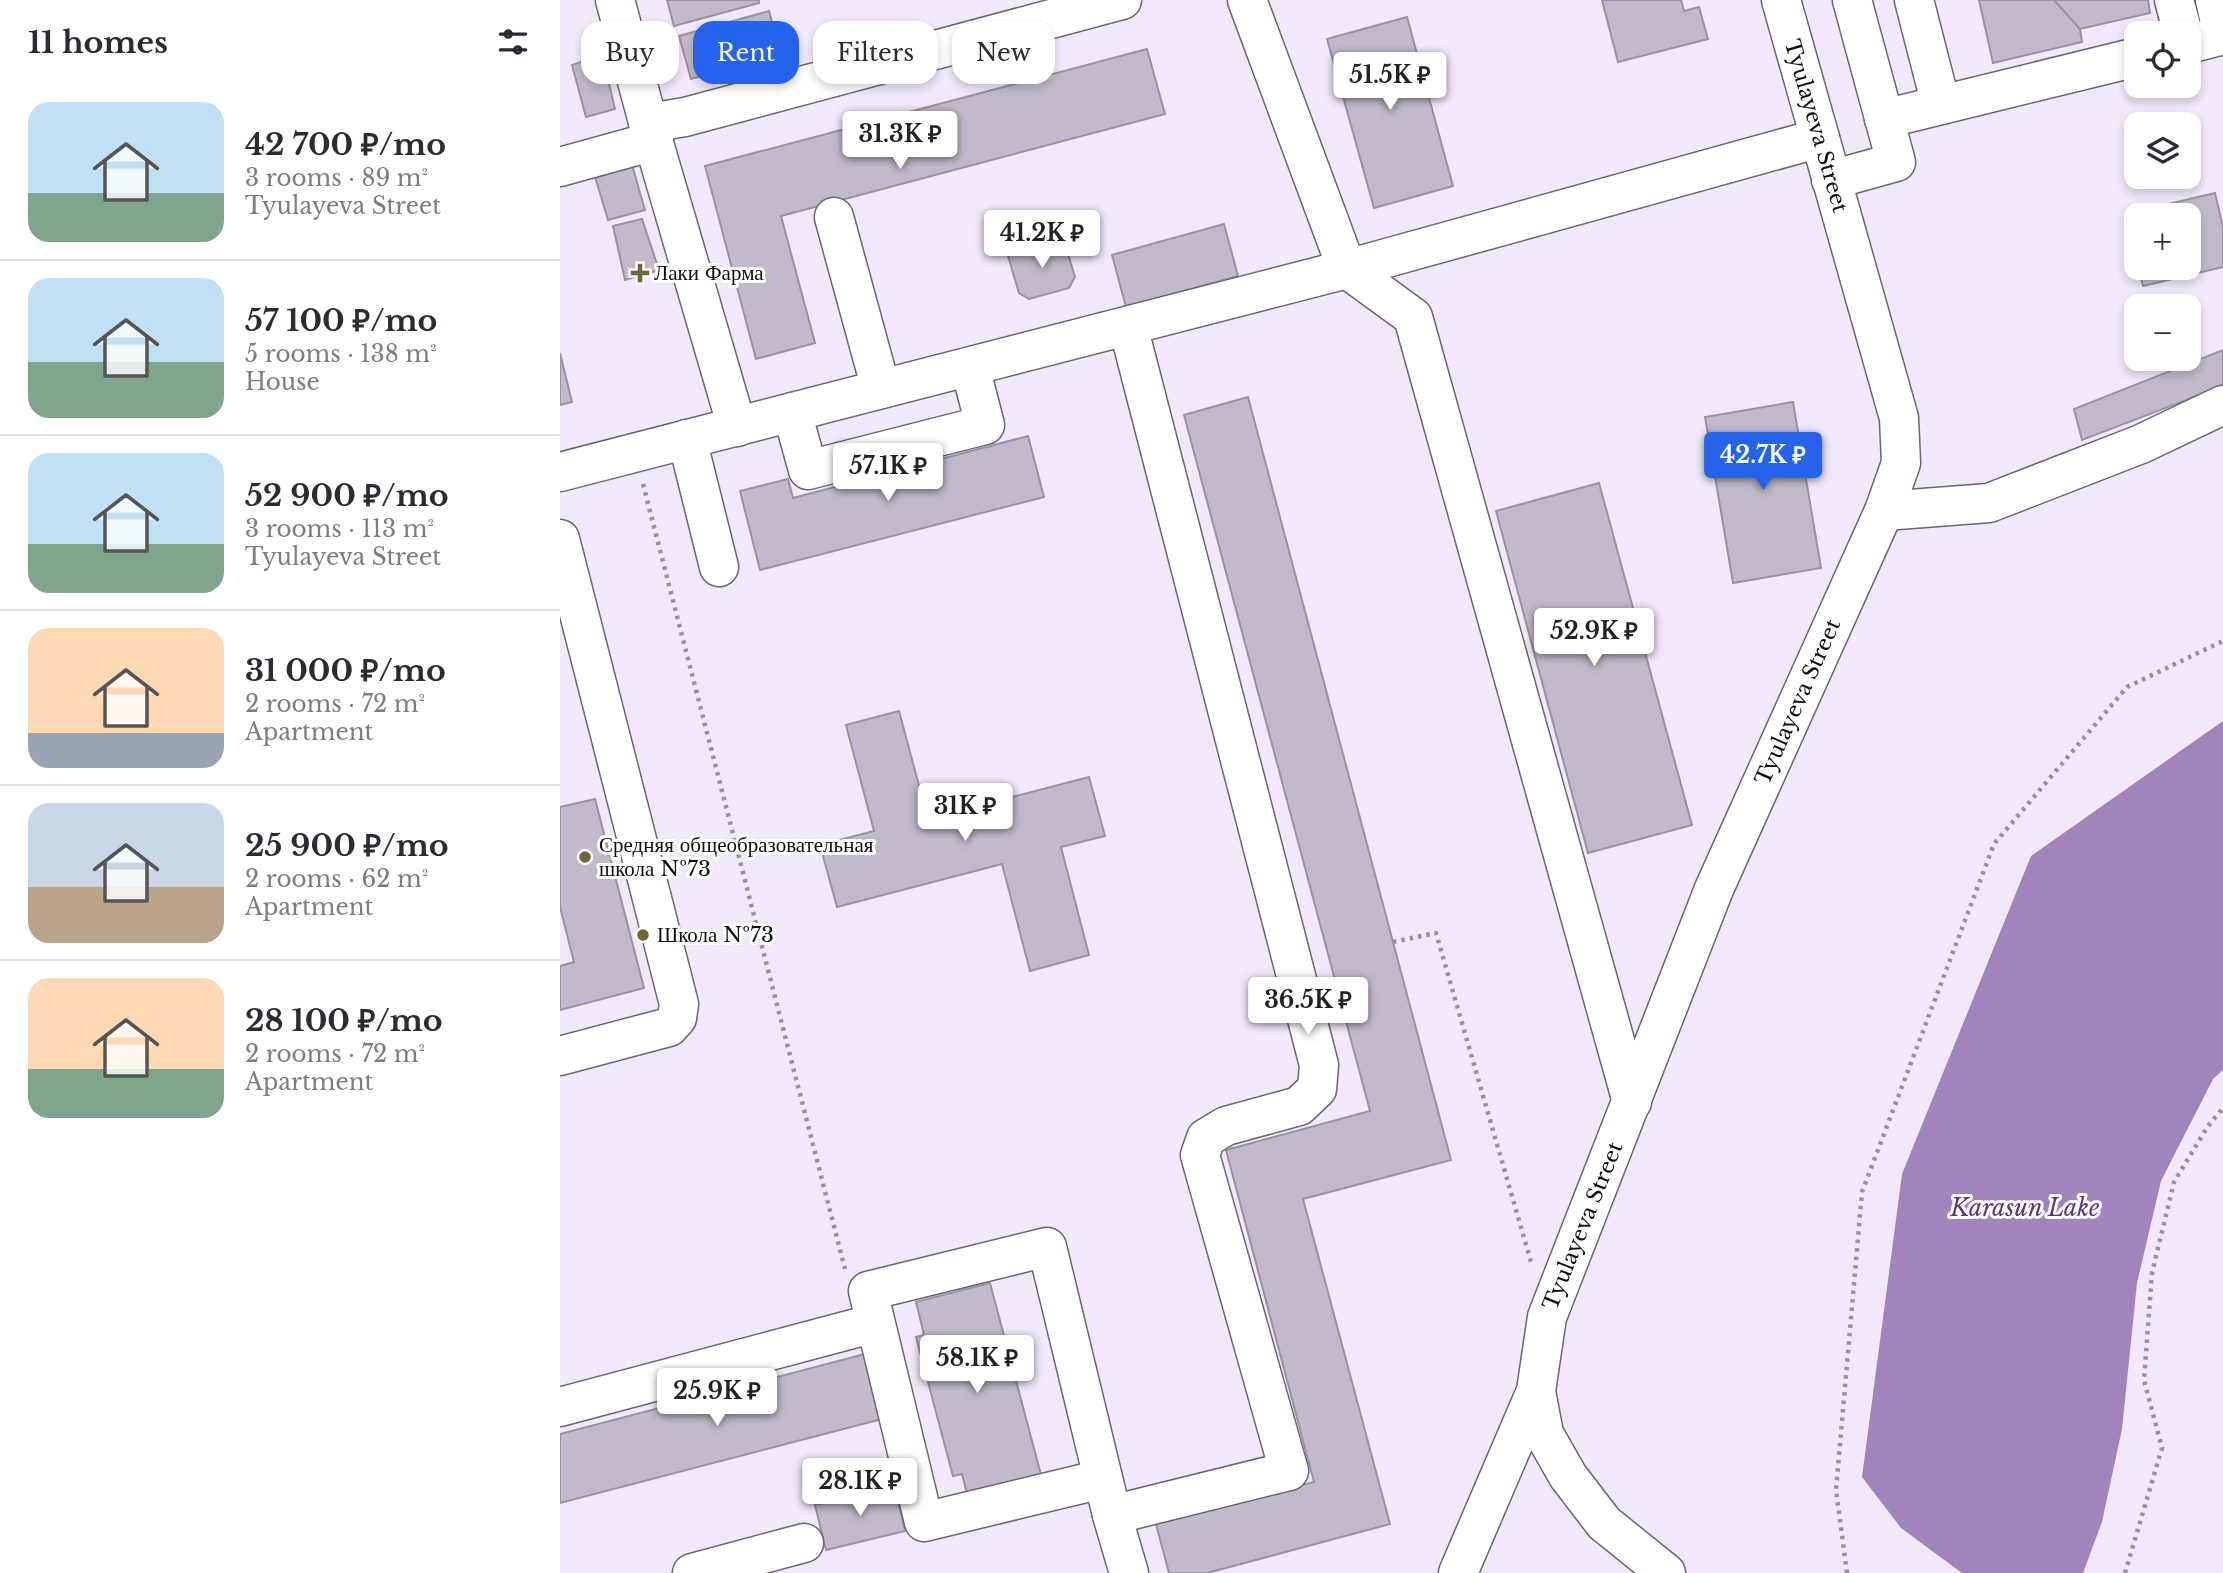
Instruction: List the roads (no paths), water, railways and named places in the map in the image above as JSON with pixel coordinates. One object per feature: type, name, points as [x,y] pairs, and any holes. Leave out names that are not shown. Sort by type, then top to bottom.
[{"type":"street","points":[[615,0],[737,426]]},
{"type":"street","points":[[560,167],[685,117],[1083,5],[1122,0]]},
{"type":"street","points":[[1247,0],[1347,269],[1413,317],[1632,1102]]},
{"type":"street","points":[[1831,180],[1896,162],[1852,0]]},
{"type":"street","points":[[1914,0],[1941,105]]},
{"type":"street","points":[[2174,0],[2180,21]]},
{"type":"street","points":[[2201,41],[2223,35],[2215,0]]},
{"type":"street","name":"Tyulayeva Street","points":[[1536,1391],[1547,1317],[1714,889],[1884,511],[1901,463],[1899,418],[1831,180],[1786,1]]},
{"type":"street","points":[[1884,119],[2124,60]]},
{"type":"street","points":[[560,472],[1347,269],[1820,138]]},
{"type":"street","points":[[834,217],[881,389]]},
{"type":"street","points":[[1112,1515],[1289,1471],[1200,1155],[1206,1138],[1226,1126],[1299,1106],[1317,1089],[1319,1065],[1128,326]]},
{"type":"street","points":[[792,412],[808,470],[947,435],[985,425],[970,367]]},
{"type":"street","points":[[1884,511],[1989,503],[2141,444],[2223,405]]},
{"type":"street","points":[[687,439],[719,567]]},
{"type":"street","points":[[560,539],[679,1004],[677,1018],[669,1027],[560,1056]]},
{"type":"street","points":[[1102,1479],[924,1522],[868,1291],[1047,1247],[1102,1479],[1129,1573]]},
{"type":"street","points":[[560,1407],[860,1327]]},
{"type":"street","points":[[1458,1573],[1536,1391]]},
{"type":"street","points":[[1536,1391],[1544,1434],[1567,1476],[1604,1523],[1666,1573]]},
{"type":"street","points":[[692,1573],[804,1543]]},
{"type":"water","name":"Karasun Lake","points":[[2223,721],[2223,1070],[2213,1079],[2161,1181],[2137,1283],[2122,1429],[2102,1522],[2083,1573],[1962,1573],[1901,1528],[1862,1477],[1902,1174],[2031,856]]},
{"type":"place","name":"Лаки Фарма","points":[[640,273]]},
{"type":"place","name":"Средняя общеобразовательная школа №73","points":[[585,857]]},
{"type":"place","name":"Школа №73","points":[[643,935]]}]
